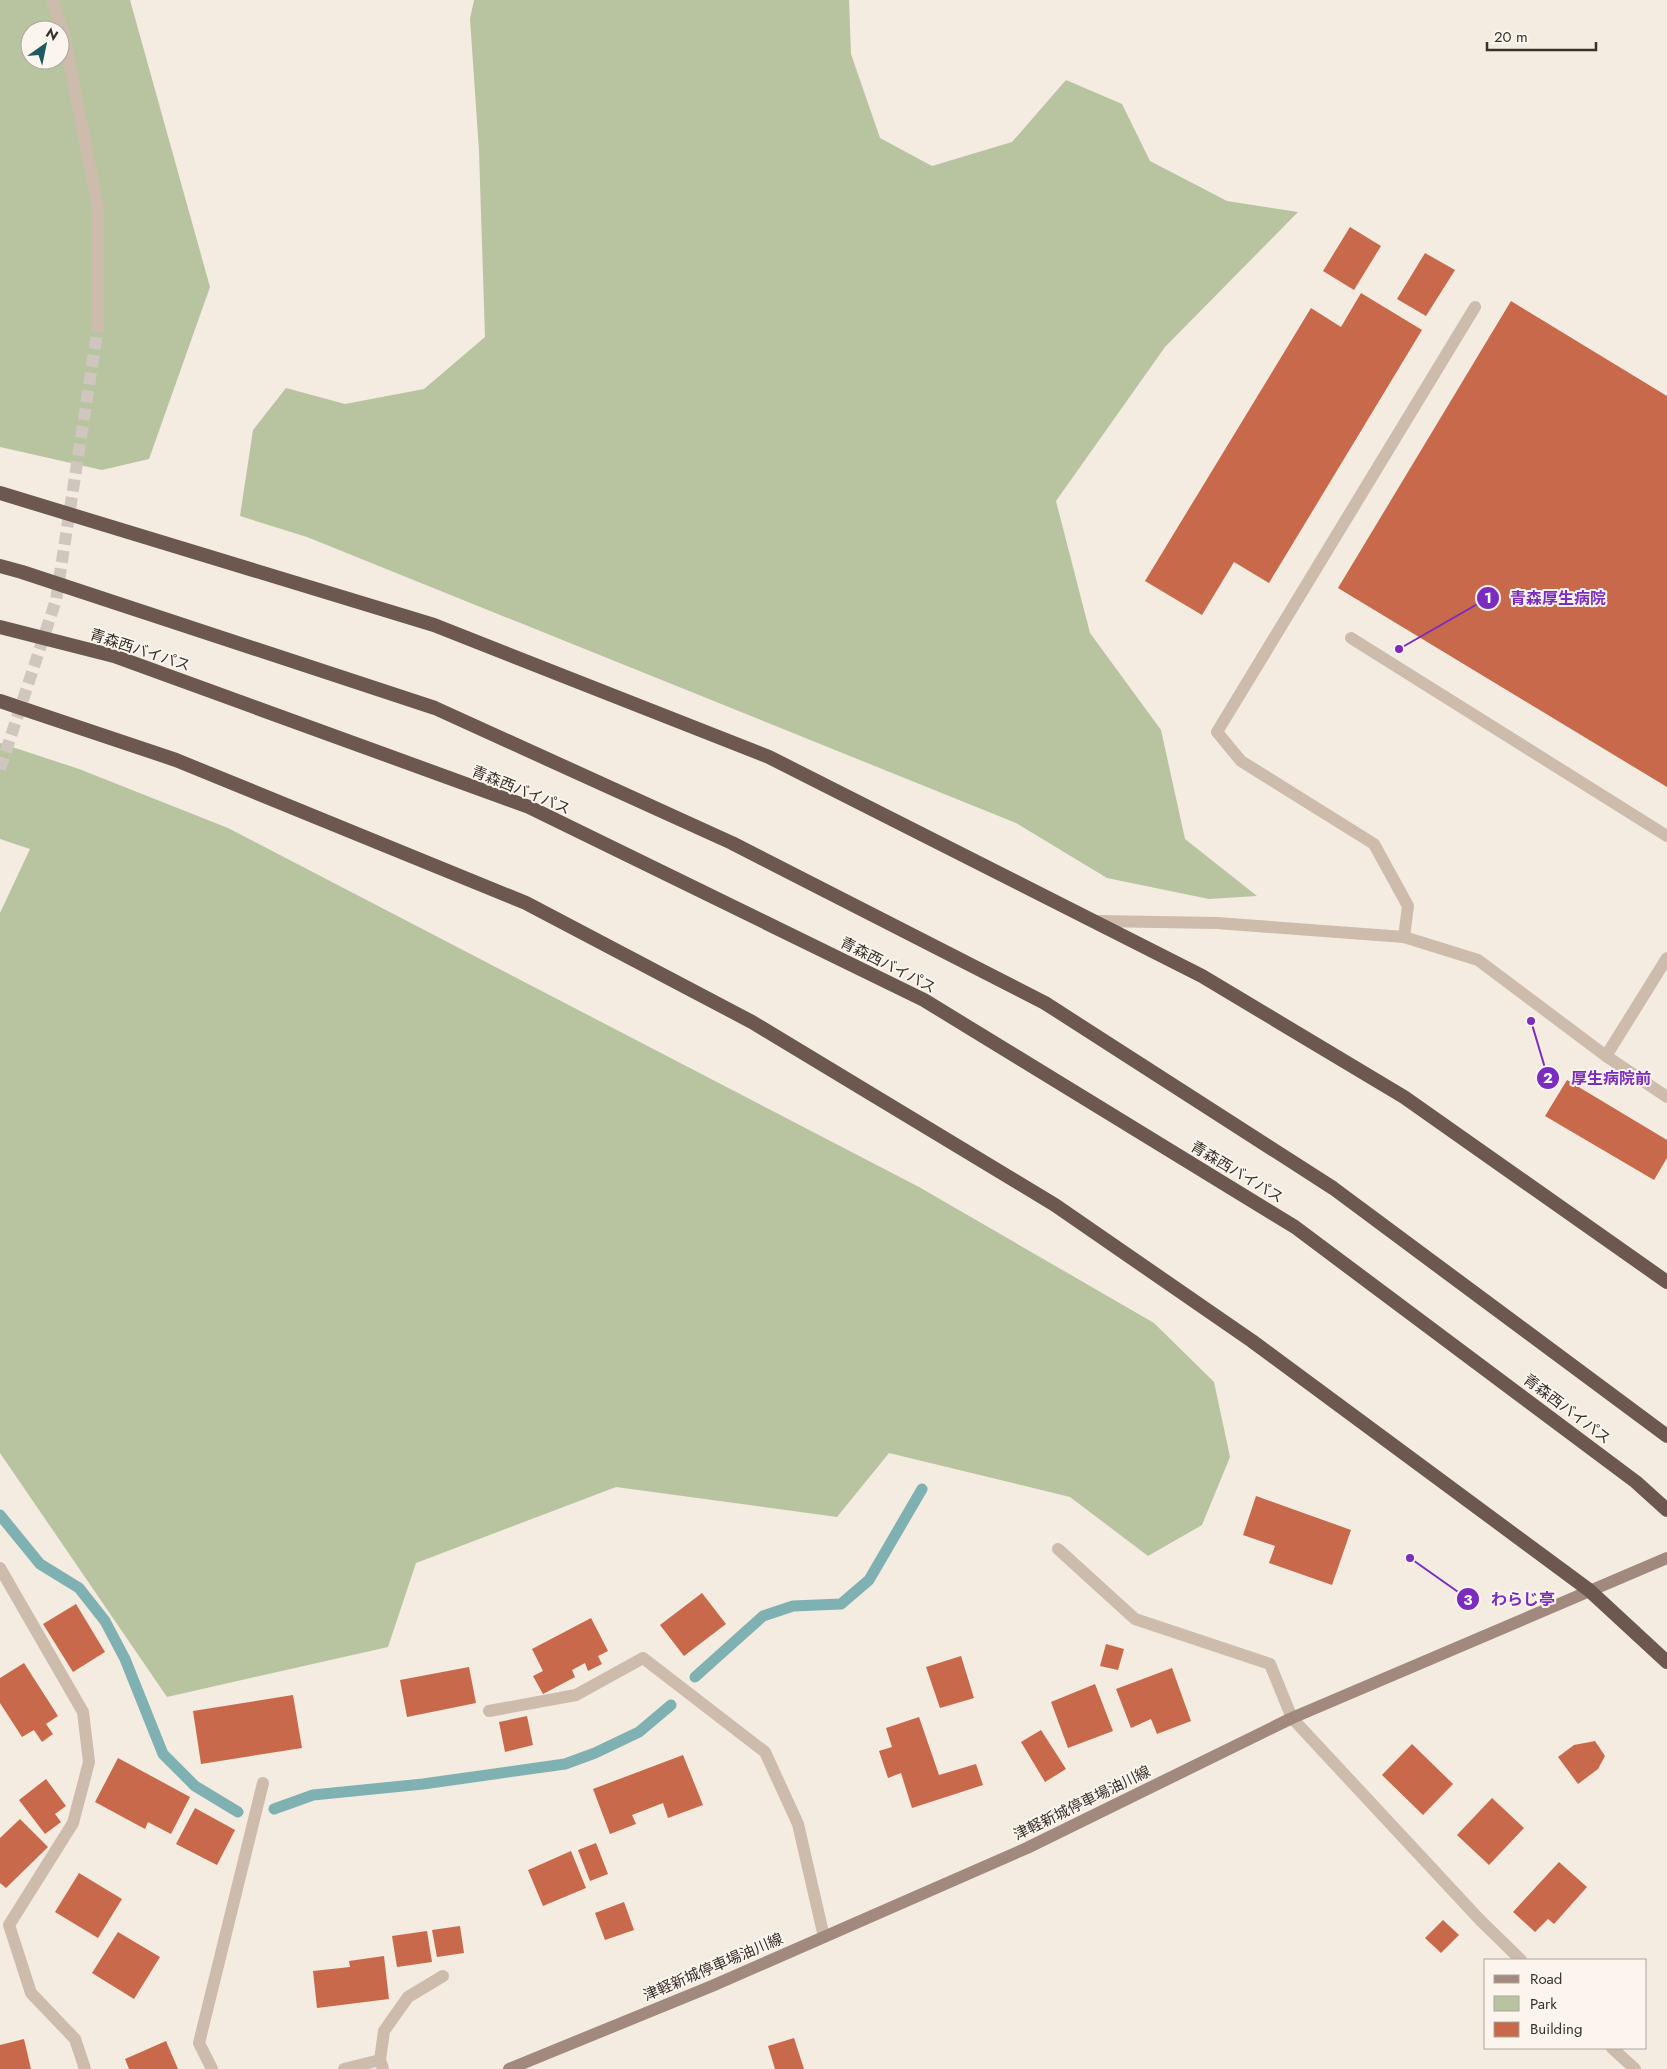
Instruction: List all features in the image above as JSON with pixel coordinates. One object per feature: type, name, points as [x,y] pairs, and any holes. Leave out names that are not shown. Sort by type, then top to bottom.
[{"type":"highway","points":[[0,492],[453,632],[769,757],[1097,921],[1202,976],[1404,1096],[1667,1282]]},
{"type":"highway","points":[[0,566],[435,708],[732,843],[1036,998],[1333,1188],[1667,1436]]},
{"type":"highway","name":"青森西バイパス","points":[[0,627],[114,656],[529,807],[924,1000],[1295,1227],[1636,1482],[1667,1510]]},
{"type":"highway","points":[[0,701],[176,760],[526,903],[752,1022],[1055,1205],[1252,1341],[1589,1590],[1667,1662]]},
{"type":"main road","name":"津軽新城停車場油川線","points":[[509,2069],[712,1986],[1027,1848],[1292,1718],[1667,1558]]},
{"type":"street","points":[[52,0],[64,35],[98,208],[98,327]]},
{"type":"street","points":[[1404,937],[1408,906],[1374,844],[1241,761],[1217,732],[1475,307]]},
{"type":"street","points":[[1351,638],[1667,836]]},
{"type":"street","points":[[1097,921],[1217,923],[1404,937],[1478,960],[1606,1056],[1667,1098]]},
{"type":"street","points":[[1606,1056],[1667,958]]},
{"type":"street","points":[[1058,1549],[1134,1619],[1270,1664],[1292,1718],[1480,1920],[1520,1959]]},
{"type":"street","points":[[0,1568],[83,1712],[89,1762],[72,1823],[5,1924],[32,1993],[75,2039],[85,2069]]},
{"type":"street","points":[[489,1711],[576,1695],[643,1658],[765,1752],[798,1824],[824,1937]]},
{"type":"street","points":[[212,2069],[199,2043],[263,1783]]},
{"type":"street","points":[[344,2069],[382,2065],[384,2031],[408,1997],[443,1976]]},
{"type":"street","points":[[1613,2049],[1635,2069]]},
{"type":"green space","points":[[0,0],[130,0],[210,287],[149,459],[102,470],[0,447]]},
{"type":"green space","points":[[474,0],[849,0],[851,54],[880,138],[932,166],[1012,142],[1066,80],[1122,104],[1150,161],[1227,201],[1298,212],[1165,347],[1056,501],[1090,633],[1161,730],[1185,839],[1257,896],[1209,899],[1107,878],[1016,823],[307,537],[240,516],[253,430],[286,388],[345,404],[424,389],[485,337],[479,151],[470,19]]},
{"type":"green space","points":[[0,743],[79,769],[228,828],[919,1187],[1154,1323],[1214,1382],[1230,1457],[1202,1525],[1148,1556],[1070,1497],[889,1453],[837,1517],[616,1487],[416,1563],[388,1647],[167,1697],[0,1453],[0,913],[30,849],[0,839]]},
{"type":"building","points":[[1350,227],[1381,246],[1354,290],[1323,271]]},
{"type":"building","points":[[1425,253],[1455,270],[1426,316],[1397,299]]},
{"type":"building","points":[[1361,293],[1422,330],[1269,583],[1234,562],[1202,615],[1145,581],[1311,308],[1341,327]]},
{"type":"building","points":[[1511,301],[1667,396],[1667,787],[1338,588]]},
{"type":"building","points":[[1567,1080],[1667,1140],[1667,1158],[1654,1180],[1545,1116]]},
{"type":"building","points":[[1256,1496],[1351,1530],[1332,1585],[1269,1563],[1275,1546],[1243,1535]]},
{"type":"building","points":[[702,1593],[726,1624],[684,1656],[660,1625]]},
{"type":"building","points":[[76,1604],[105,1652],[73,1672],[43,1624]]},
{"type":"building","points":[[591,1618],[608,1651],[598,1656],[602,1664],[588,1671],[585,1663],[572,1670],[575,1677],[543,1694],[533,1676],[543,1671],[532,1649]]},
{"type":"building","points":[[1106,1644],[1124,1649],[1118,1670],[1100,1666]]},
{"type":"building","points":[[961,1656],[974,1698],[940,1708],[926,1667]]},
{"type":"building","points":[[24,1663],[58,1716],[46,1724],[53,1734],[42,1742],[34,1730],[22,1737],[0,1703],[0,1678]]},
{"type":"building","points":[[469,1667],[476,1703],[407,1717],[400,1680]]},
{"type":"building","points":[[1172,1668],[1191,1721],[1157,1734],[1151,1719],[1131,1728],[1116,1689]]},
{"type":"building","points":[[1095,1684],[1113,1731],[1068,1748],[1051,1702]]},
{"type":"building","points":[[293,1695],[302,1748],[201,1764],[193,1711]]},
{"type":"building","points":[[527,1716],[533,1745],[505,1752],[499,1722]]},
{"type":"building","points":[[919,1717],[939,1775],[976,1764],[983,1785],[912,1808],[901,1773],[888,1778],[879,1751],[892,1747],[886,1728]]},
{"type":"building","points":[[1041,1730],[1066,1769],[1045,1782],[1021,1742]]},
{"type":"building","points":[[1595,1741],[1605,1756],[1598,1769],[1578,1784],[1558,1757],[1574,1745]]},
{"type":"building","points":[[1412,1744],[1453,1784],[1423,1815],[1382,1775]]},
{"type":"building","points":[[683,1755],[703,1805],[668,1818],[663,1803],[632,1815],[636,1824],[610,1834],[593,1789]]},
{"type":"building","points":[[118,1758],[190,1797],[171,1834],[148,1822],[145,1829],[95,1802]]},
{"type":"building","points":[[46,1779],[66,1806],[55,1814],[61,1822],[45,1834],[19,1800]]},
{"type":"building","points":[[1492,1798],[1524,1828],[1489,1865],[1457,1835]]},
{"type":"building","points":[[195,1808],[235,1830],[217,1865],[176,1844]]},
{"type":"building","points":[[20,1819],[48,1847],[6,1888],[0,1883],[0,1838]]},
{"type":"building","points":[[596,1843],[608,1874],[590,1881],[578,1850]]},
{"type":"building","points":[[571,1851],[586,1888],[543,1906],[528,1870]]},
{"type":"building","points":[[1559,1862],[1587,1887],[1554,1924],[1548,1919],[1535,1932],[1513,1912]]},
{"type":"building","points":[[79,1873],[122,1899],[98,1938],[55,1912]]},
{"type":"building","points":[[624,1902],[634,1930],[605,1940],[595,1913]]},
{"type":"building","points":[[1443,1920],[1459,1935],[1441,1953],[1425,1938]]},
{"type":"building","points":[[460,1926],[464,1953],[437,1957],[432,1930]]},
{"type":"building","points":[[427,1931],[432,1962],[397,1967],[392,1936]]},
{"type":"building","points":[[118,1932],[160,1957],[134,1999],[92,1973]]},
{"type":"building","points":[[384,1956],[389,1999],[317,2008],[313,1971],[350,1967],[349,1961]]},
{"type":"building","points":[[794,2038],[804,2069],[775,2069],[768,2046]]},
{"type":"building","points":[[24,2039],[31,2069],[0,2069],[0,2045]]},
{"type":"building","points":[[166,2041],[178,2069],[129,2069],[125,2059]]},
{"type":"waterway","points":[[695,1677],[763,1616],[793,1606],[841,1604],[869,1580],[922,1489]]},
{"type":"waterway","points":[[0,1515],[40,1564],[79,1588],[105,1621],[125,1659],[163,1754],[195,1786],[238,1812]]},
{"type":"waterway","points":[[274,1809],[313,1795],[423,1784],[565,1764],[595,1753],[639,1732],[671,1705]]},
{"type":"tunnel","points":[[0,769],[56,600],[98,327]]},
{"type":"place","name":"青森厚生病院","points":[[1399,649]]},
{"type":"place","name":"厚生病院前","points":[[1531,1021]]},
{"type":"place","name":"わらじ亭","points":[[1410,1558]]}]
